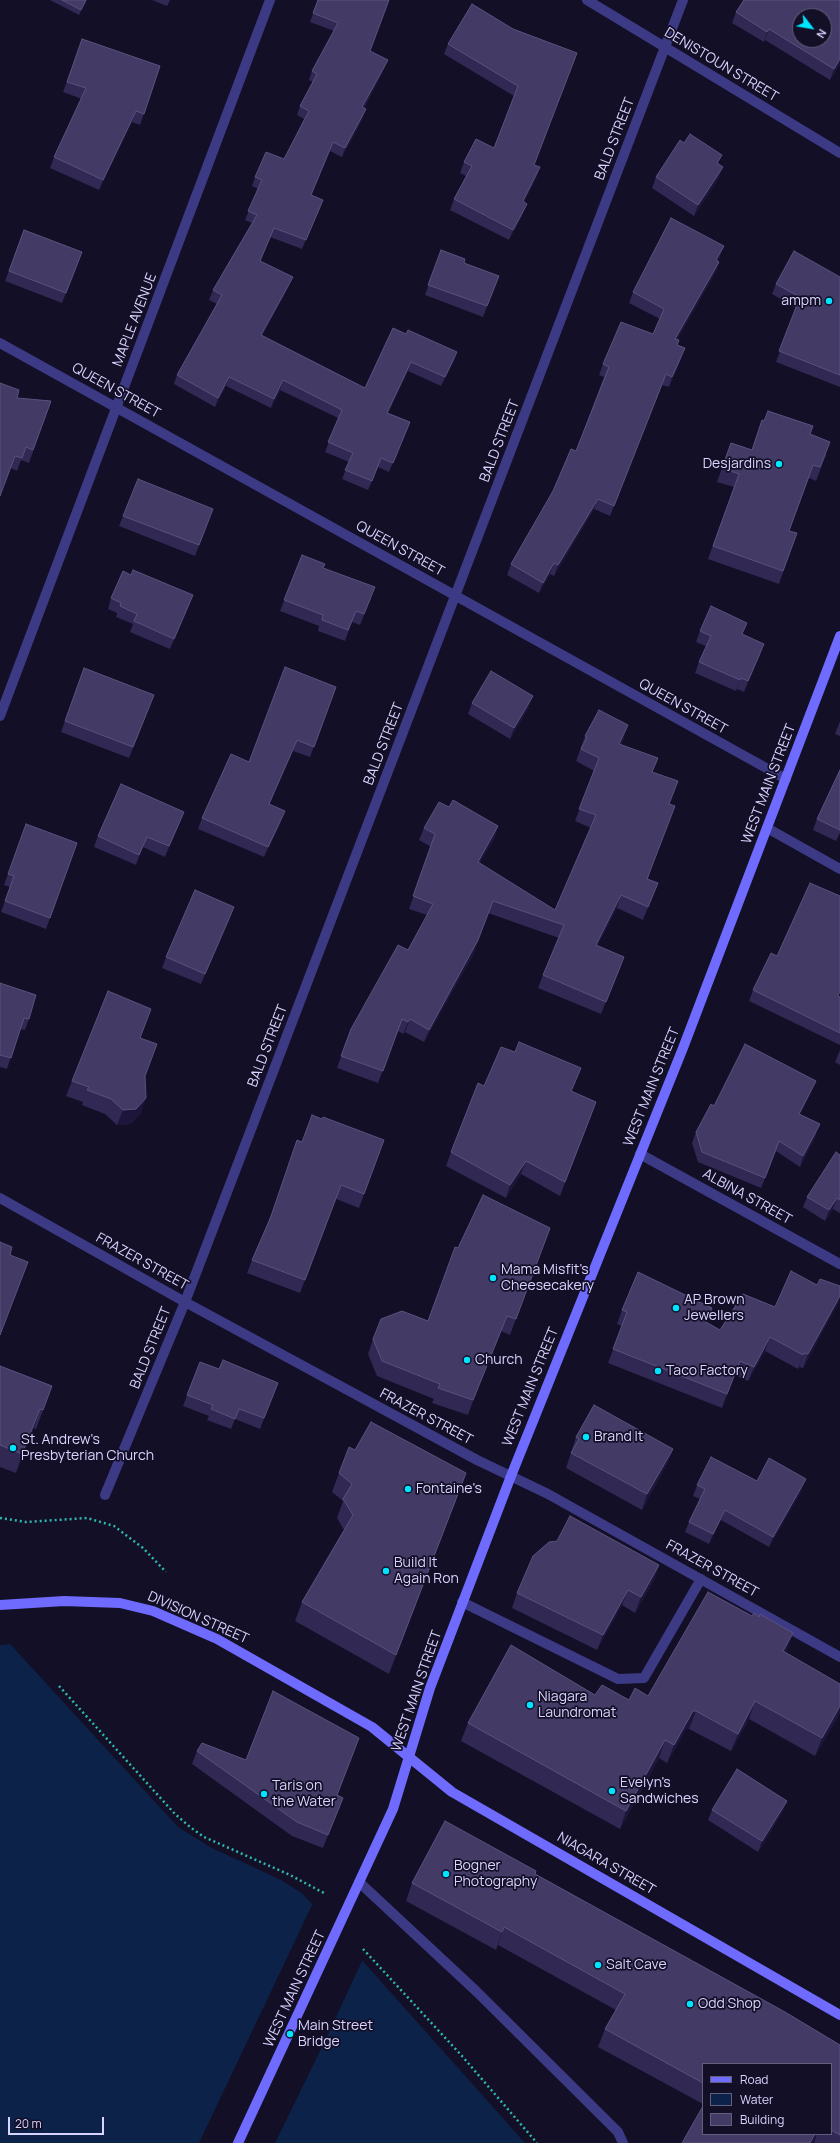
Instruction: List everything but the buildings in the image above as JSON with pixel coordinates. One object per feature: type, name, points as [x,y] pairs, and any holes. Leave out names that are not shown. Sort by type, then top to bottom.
[{"type":"main road","name":"WEST MAIN STREET","points":[[238,2143],[338,1931],[393,1809],[430,1688],[462,1602],[640,1154],[840,636]]},
{"type":"main road","name":"DIVISION STREET","points":[[0,1605],[64,1601],[120,1603],[153,1611],[249,1656],[367,1724]]},
{"type":"main road","name":"NIAGARA STREET","points":[[367,1724],[452,1792],[840,2015]]},
{"type":"street","name":"MAPLE AVENUE","points":[[0,716],[270,0]]},
{"type":"street","name":"DENISTOUN STREET","points":[[587,0],[840,153]]},
{"type":"street","name":"BALD STREET","points":[[105,1495],[185,1302],[683,0]]},
{"type":"street","name":"QUEEN STREET","points":[[0,343],[786,779]]},
{"type":"street","points":[[767,828],[840,869]]},
{"type":"street","name":"ALBINA STREET","points":[[640,1154],[840,1264]]},
{"type":"street","name":"FRAZER STREET","points":[[0,1198],[185,1302],[477,1460],[548,1494],[840,1657]]},
{"type":"street","points":[[462,1602],[618,1679],[644,1678],[701,1579]]},
{"type":"street","points":[[359,1882],[487,2002],[618,2132],[623,2143]]},
{"type":"path","points":[[0,1518],[26,1522],[87,1518],[114,1526],[143,1548],[166,1572]]},
{"type":"path","points":[[59,1686],[175,1814],[190,1827],[204,1837],[290,1874],[324,1893]]},
{"type":"path","points":[[363,1949],[462,2056],[537,2143]]},
{"type":"water","points":[[0,1633],[178,1827],[210,1847],[281,1880],[303,1894],[525,2143],[0,2143]]},
{"type":"pier","points":[[0,1631],[1,1632],[12,1644],[0,1645]]},
{"type":"pier","name":"Main Street Bridge","points":[[313,1903],[363,1959],[322,2047],[275,2143],[199,2143]]},
{"type":"place","name":"ampm","points":[[829,301]]},
{"type":"place","name":"Desjardins","points":[[779,464]]},
{"type":"place","name":"Mama Misfit's Cheesecakery","points":[[493,1278]]},
{"type":"place","name":"AP Brown Jewellers","points":[[676,1308]]},
{"type":"place","name":"Church","points":[[467,1360]]},
{"type":"place","name":"Taco Factory","points":[[658,1371]]},
{"type":"place","name":"Brand It","points":[[586,1437]]},
{"type":"place","name":"St. Andrew's Presbyterian Church","points":[[13,1448]]},
{"type":"place","name":"Fontaine's","points":[[408,1489]]},
{"type":"place","name":"Build It Again Ron","points":[[386,1571]]},
{"type":"place","name":"Niagara Laundromat","points":[[530,1705]]},
{"type":"place","name":"Evelyn's Sandwiches","points":[[612,1791]]},
{"type":"place","name":"Taris on the Water","points":[[264,1794]]},
{"type":"place","name":"Bogner Photography","points":[[446,1874]]},
{"type":"place","name":"Salt Cave","points":[[598,1965]]},
{"type":"place","name":"Odd Shop","points":[[690,2004]]},
{"type":"place","name":"Main Street Bridge","points":[[290,2034]]}]
